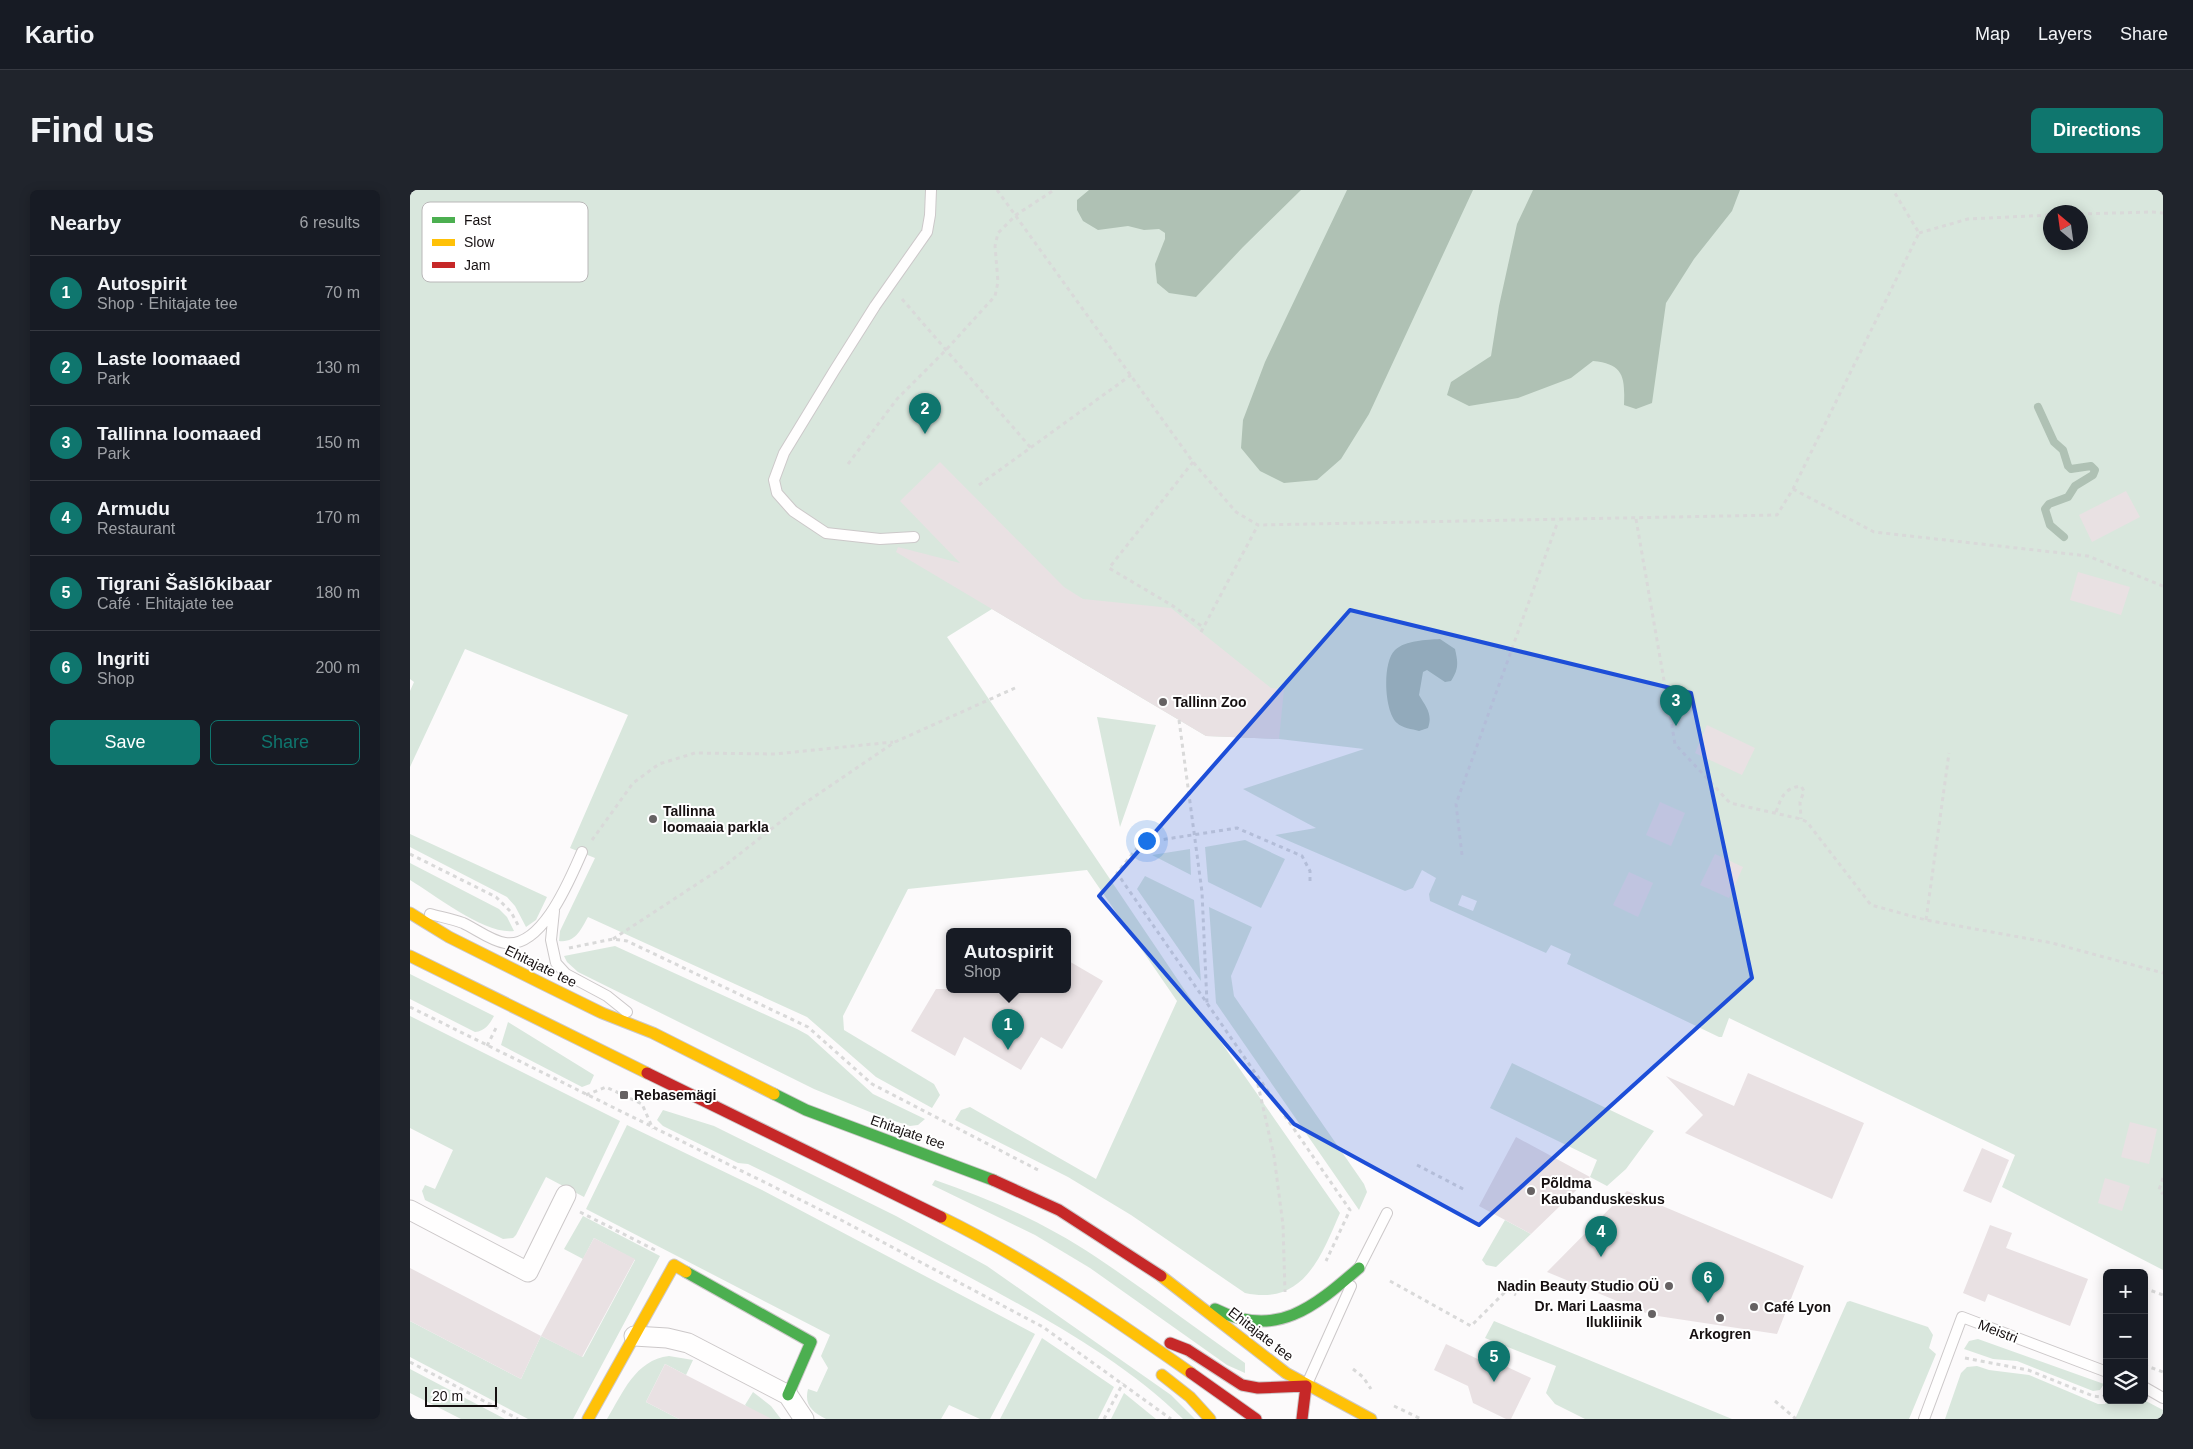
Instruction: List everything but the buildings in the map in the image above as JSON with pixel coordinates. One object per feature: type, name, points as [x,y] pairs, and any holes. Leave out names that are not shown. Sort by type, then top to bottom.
[{"type":"main road","name":"Ehitajate tee","points":[[410,913],[449,937],[594,1009],[653,1033],[806,1110],[875,1138],[971,1170],[1060,1210],[1112,1242],[1191,1298],[1244,1342],[1306,1386],[1371,1419]]},
{"type":"main road","points":[[410,956],[801,1150],[976,1234],[1118,1322],[1256,1419]]},
{"type":"main road","points":[[588,1419],[674,1265],[811,1342],[788,1395]]},
{"type":"main road","points":[[1191,1298],[1239,1320],[1253,1323],[1280,1320],[1296,1315],[1319,1302],[1359,1268]]},
{"type":"main road","points":[[1118,1322],[1167,1381],[1190,1397],[1210,1419]]},
{"type":"main road","points":[[1118,1322],[1188,1350],[1242,1385],[1258,1388],[1306,1386],[1302,1419]]},
{"type":"street","points":[[410,1210],[528,1272],[566,1195]]},
{"type":"street","points":[[634,1336],[667,1338],[688,1343],[788,1395],[804,1419]]},
{"type":"lane","points":[[914,537],[865,538],[826,533],[793,512],[777,493],[774,480],[784,453],[875,306],[891,286],[927,232],[931,190]]},
{"type":"lane","points":[[410,908],[462,922],[504,943],[514,943],[535,932],[554,909],[582,852]]},
{"type":"lane","points":[[554,909],[551,940],[556,963],[561,970],[607,996],[653,1033]]},
{"type":"lane","points":[[1306,1386],[1386,1213]]},
{"type":"lane","name":"Meistri","points":[[1924,1419],[1962,1317],[2103,1370]]},
{"type":"lane","points":[[2148,1389],[2163,1398]]},
{"type":"path","points":[[997,190],[1193,462],[1236,512],[1258,525],[1558,521],[1776,515],[1792,489],[1919,233],[1968,219],[2043,215]]},
{"type":"path","points":[[848,464],[896,399],[946,350],[995,296],[998,282],[995,246],[998,233],[1016,215],[1054,190]]},
{"type":"path","points":[[1893,190],[1919,233]]},
{"type":"path","points":[[2088,214],[2163,213]]},
{"type":"path","points":[[891,286],[1031,448]]},
{"type":"path","points":[[979,485],[1131,375]]},
{"type":"path","points":[[1193,462],[1109,568],[1173,606],[1203,627]]},
{"type":"path","points":[[1792,489],[1874,532],[2088,556],[2163,586]]},
{"type":"path","points":[[1636,519],[1675,744],[1730,803],[1776,812],[1800,818],[1807,822],[1871,905],[1926,920],[2052,943],[2163,973]]},
{"type":"path","points":[[1462,855],[1456,804],[1558,521]]},
{"type":"path","points":[[1201,632],[1258,525]]},
{"type":"path","points":[[613,939],[723,867],[802,805],[895,742],[1015,688]]},
{"type":"path","points":[[1179,720],[1196,834],[1202,892],[1208,1004]]},
{"type":"path","points":[[582,852],[605,824],[633,783],[659,764],[695,753],[775,754],[895,742]]},
{"type":"path","points":[[1926,920],[1949,753]]},
{"type":"path","points":[[1776,812],[1782,794],[1791,787],[1801,786],[1804,791],[1800,802],[1800,818]]},
{"type":"path","points":[[1310,881],[1310,871],[1302,856],[1237,828],[1141,843],[1117,872],[1350,1210],[1322,1269]]},
{"type":"path","points":[[410,854],[496,897],[511,912],[521,931]]},
{"type":"path","points":[[559,950],[613,939],[627,941],[808,1027],[872,1084],[1048,1176]]},
{"type":"path","points":[[410,1007],[653,1129],[841,1220],[1034,1322],[1123,1383],[1171,1419]]},
{"type":"path","points":[[487,1046],[498,1025]]},
{"type":"path","points":[[1255,1074],[1274,1156],[1283,1225],[1286,1297]]},
{"type":"path","points":[[586,1095],[606,1087],[642,1104],[653,1129]]},
{"type":"path","points":[[1417,1165],[1465,1190]]},
{"type":"path","points":[[2163,1178],[2159,1190],[2163,1194]]},
{"type":"path","points":[[583,1205],[580,1212],[673,1259],[674,1265]]},
{"type":"path","points":[[1390,1280],[1471,1326],[1507,1290],[1516,1295]]},
{"type":"path","points":[[2148,1289],[2163,1295]]},
{"type":"path","points":[[1961,1366],[1965,1358],[2019,1368],[2093,1396],[2103,1397]]},
{"type":"path","points":[[410,1362],[518,1419]]},
{"type":"path","points":[[2148,1366],[2163,1372]]},
{"type":"path","points":[[1104,1419],[1123,1383]]},
{"type":"path","points":[[1774,1401],[1796,1419]]},
{"type":"highlighted area","points":[[1350,610],[1691,693],[1752,978],[1479,1225],[1294,1124],[1099,896]]},
{"type":"shaded area","points":[[410,190],[2163,190],[2163,1270],[2002,1187],[2015,1155],[1729,1018],[1722,1037],[1719,1037],[1567,964],[1571,954],[1551,945],[1546,953],[1430,901],[1429,894],[1436,878],[1422,870],[1413,888],[1405,891],[1275,835],[1316,828],[1243,789],[1364,749],[1279,739],[1206,736],[992,609],[947,637],[1184,989],[1340,1213],[1317,1261],[1308,1274],[1296,1285],[1282,1292],[1265,1295],[1245,1293],[1131,1215],[1068,1177],[955,1120],[961,1110],[970,1107],[1096,1179],[1177,1001],[1087,870],[908,889],[843,1016],[844,1030],[934,1084],[940,1095],[932,1108],[876,1077],[807,1017],[588,917],[574,937],[570,940],[559,941],[560,931],[595,858],[570,848],[628,715],[465,649],[410,767],[410,691],[414,682],[410,679]],"holes":[[[1462,895],[1477,901],[1473,911],[1458,905]]]},
{"type":"shaded area","points":[[1089,190],[1301,190],[1196,297],[1169,293],[1157,283],[1155,264],[1165,239],[1165,233],[1159,229],[1144,230],[1128,226],[1098,230],[1083,221],[1077,210],[1077,200]]},
{"type":"shaded area","points":[[1347,190],[1473,190],[1369,414],[1341,459],[1317,480],[1284,483],[1260,471],[1241,448],[1243,420],[1265,362]]},
{"type":"shaded area","points":[[1533,190],[1740,190],[1732,211],[1694,259],[1666,303],[1652,403],[1636,409],[1624,405],[1623,380],[1617,369],[1611,365],[1593,361],[1571,378],[1518,398],[1469,406],[1447,395],[1451,382],[1491,356],[1499,306],[1517,224]]},
{"type":"shaded area","points":[[1440,639],[1455,649],[1457,669],[1451,681],[1445,682],[1427,670],[1423,672],[1419,695],[1429,715],[1428,728],[1419,731],[1402,726],[1393,717],[1387,698],[1386,675],[1391,656],[1395,650],[1405,644]]},
{"type":"shaded area","points":[[1097,717],[1156,725],[1120,827]]},
{"type":"shaded area","points":[[410,834],[547,897],[536,920],[526,927],[515,906],[507,897],[410,847]]},
{"type":"shaded area","points":[[1245,840],[1285,859],[1261,908],[1208,882],[1205,847]]},
{"type":"shaded area","points":[[1190,849],[1191,875],[1152,855]]},
{"type":"shaded area","points":[[410,863],[499,909],[507,917],[514,931],[502,931],[489,927],[446,904],[410,880]]},
{"type":"shaded area","points":[[1145,876],[1194,900],[1201,981],[1137,889]]},
{"type":"shaded area","points":[[1209,907],[1252,927],[1231,976],[1234,996],[1364,1184],[1367,1192],[1359,1210],[1216,1003]]},
{"type":"shaded area","points":[[615,946],[808,1035],[873,1094],[925,1119],[918,1125],[910,1126],[882,1117],[814,1089],[578,972],[567,962],[564,956]]},
{"type":"shaded area","points":[[410,974],[494,1016],[486,1027],[475,1032],[410,999]]},
{"type":"shaded area","points":[[410,1016],[620,1121],[584,1197],[546,1177],[516,1235],[513,1238],[503,1239],[425,1200],[422,1191],[425,1185],[435,1189],[453,1150],[410,1128]]},
{"type":"shaded area","points":[[508,1022],[594,1075],[590,1084],[582,1087],[501,1045]]},
{"type":"shaded area","points":[[1512,1063],[1654,1131],[1626,1169],[1607,1186],[1590,1177],[1597,1160],[1490,1108]]},
{"type":"shaded area","points":[[663,1110],[714,1126],[896,1216],[987,1266],[1171,1395],[1195,1419],[1183,1419],[1160,1398],[1109,1359],[1082,1341],[999,1293],[779,1179],[748,1164],[738,1163],[663,1126],[657,1120]]},
{"type":"shaded area","points":[[627,1125],[762,1190],[1035,1334],[990,1419],[980,1419],[949,1405],[941,1419],[826,1419],[813,1411],[808,1404],[808,1389],[817,1392],[828,1368],[821,1356],[830,1335],[586,1209]]},
{"type":"shaded area","points":[[935,1180],[977,1195],[1018,1213],[1077,1245],[1134,1283],[1245,1363],[1245,1373],[1227,1365],[1090,1268],[1035,1235],[932,1185]]},
{"type":"shaded area","points":[[583,1216],[660,1256],[573,1419],[528,1419],[410,1357],[410,1321],[521,1379],[541,1336],[583,1357],[635,1260],[594,1238],[583,1259],[564,1249]]},
{"type":"shaded area","points":[[1505,1220],[1531,1234],[1496,1267],[1486,1265],[1482,1260]]},
{"type":"shaded area","points":[[1850,1301],[1928,1327],[1933,1335],[1929,1348],[1936,1354],[1909,1419],[1795,1419],[1847,1302]]},
{"type":"shaded area","points":[[1494,1321],[1732,1419],[1585,1419],[1555,1404],[1546,1393],[1556,1366],[1485,1338]]},
{"type":"shaded area","points":[[1042,1338],[1114,1387],[1098,1419],[1000,1419]]},
{"type":"shaded area","points":[[1978,1339],[2103,1384],[2103,1386],[2100,1390],[2093,1391],[2017,1361],[1993,1359],[1964,1349],[1969,1341]]},
{"type":"shaded area","points":[[669,1356],[693,1360],[686,1375],[665,1364],[646,1402],[679,1419],[607,1419],[631,1379],[647,1364]]},
{"type":"shaded area","points":[[1977,1366],[1989,1370],[2029,1375],[2098,1404],[2148,1404],[2148,1402],[2163,1410],[2163,1419],[1945,1419],[1961,1373],[1967,1367]]},
{"type":"shaded area","points":[[410,1369],[505,1419],[461,1419],[410,1393]]},
{"type":"shaded area","points":[[753,1392],[771,1406],[781,1419],[762,1419],[745,1405]]},
{"type":"shaded area","points":[[1124,1393],[1156,1419],[1111,1419]]},
{"type":"waterway","points":[[2038,407],[2054,442],[2063,450],[2068,466],[2071,469],[2091,466],[2095,470],[2093,475],[2075,486],[2068,497],[2049,504],[2045,509],[2050,525],[2064,537]]},
{"type":"traffic: fast","points":[[774,1094],[806,1110],[993,1180]]},
{"type":"traffic: fast","points":[[1215,1309],[1237,1318],[1257,1321],[1276,1320],[1293,1315],[1310,1306],[1359,1268]]},
{"type":"traffic: fast","points":[[686,1272],[811,1342],[788,1395]]},
{"type":"traffic: slow","points":[[410,913],[449,937],[543,984],[602,1013],[653,1033],[774,1094]]},
{"type":"traffic: slow","points":[[410,956],[647,1073]]},
{"type":"traffic: slow","points":[[941,1217],[1038,1270],[1191,1373]]},
{"type":"traffic: slow","points":[[588,1419],[674,1265],[686,1272]]},
{"type":"traffic: slow","points":[[1161,1276],[1286,1373],[1371,1419]]},
{"type":"traffic: slow","points":[[1162,1375],[1190,1397],[1210,1419]]},
{"type":"traffic: jam","points":[[647,1073],[941,1217]]},
{"type":"traffic: jam","points":[[993,1180],[1059,1210],[1161,1276]]},
{"type":"traffic: jam","points":[[1170,1343],[1188,1350],[1242,1385],[1258,1388],[1306,1386]]},
{"type":"traffic: jam","points":[[1191,1373],[1256,1419]]},
{"type":"traffic: jam","points":[[1302,1419],[1306,1386]]},
{"type":"place","name":"Laste loomaaed","points":[[925,434]]},
{"type":"place","name":"Tallinn Zoo","points":[[1163,702]]},
{"type":"place","name":"Tallinna loomaaed","points":[[1676,726]]},
{"type":"place","name":"Tallinna loomaaia parkla","points":[[653,819]]},
{"type":"place","name":"Autospirit","points":[[1008,1050]]},
{"type":"place","name":"Rebasemägi","points":[[624,1095]]},
{"type":"place","name":"Põldma Kaubanduskeskus","points":[[1531,1191]]},
{"type":"place","name":"Armudu","points":[[1601,1257]]},
{"type":"place","name":"Nadin Beauty Studio OÜ","points":[[1669,1286]]},
{"type":"place","name":"Ingriti","points":[[1708,1303]]},
{"type":"place","name":"Café Lyon","points":[[1754,1307]]},
{"type":"place","name":"Dr. Mari Laasma Ilukliinik","points":[[1652,1314]]},
{"type":"place","name":"Arkogren","points":[[1720,1318]]},
{"type":"place","name":"Tigrani Šašlõkibaar","points":[[1494,1382]]}]
